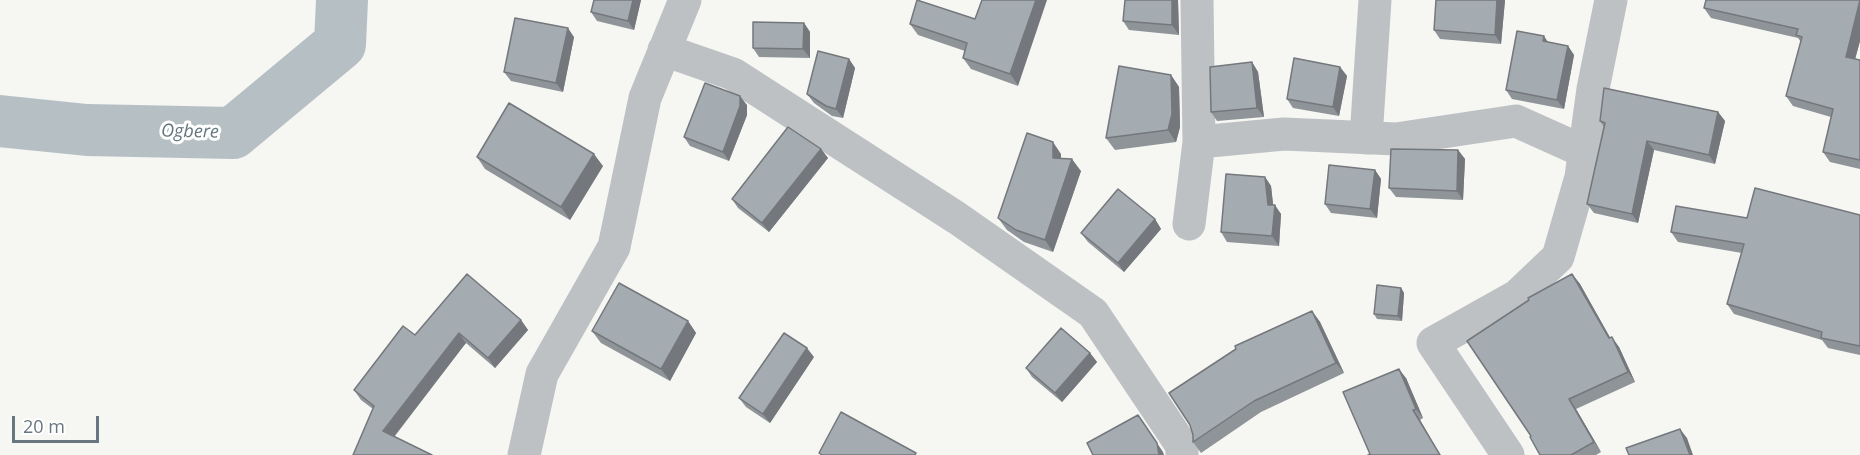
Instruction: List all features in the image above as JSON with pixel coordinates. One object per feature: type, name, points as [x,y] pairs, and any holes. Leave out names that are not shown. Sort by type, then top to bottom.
[{"type":"street","points":[[524,455],[542,374],[614,247],[645,98],[685,0]]},
{"type":"street","points":[[1189,224],[1199,142],[1197,0]]},
{"type":"street","points":[[1366,138],[1375,0]]},
{"type":"street","points":[[1508,455],[1433,343],[1517,296],[1558,257],[1581,177],[1593,89],[1611,0]]},
{"type":"street","points":[[664,50],[733,74],[957,218],[1093,314],[1182,446],[1182,455]]},
{"type":"street","points":[[1199,142],[1284,134],[1396,139],[1516,121],[1585,152]]},
{"type":"building","points":[[594,0],[633,0],[628,21],[591,12]]},
{"type":"building","points":[[917,0],[975,19],[982,0],[1036,0],[1010,74],[963,58],[967,43],[910,24]]},
{"type":"building","points":[[1125,0],[1172,0],[1172,25],[1123,21]]},
{"type":"building","points":[[1436,0],[1497,0],[1495,35],[1434,30]]},
{"type":"building","points":[[1706,0],[1860,0],[1846,57],[1860,60],[1860,160],[1823,152],[1833,109],[1786,96],[1802,37],[1796,35],[1798,29],[1704,8]]},
{"type":"building","points":[[515,18],[568,28],[556,83],[504,72]]},
{"type":"building","points":[[753,22],[804,23],[803,49],[753,48]]},
{"type":"building","points":[[1517,31],[1544,36],[1543,41],[1568,46],[1557,100],[1506,90]]},
{"type":"building","points":[[818,51],[849,59],[836,109],[826,106],[807,94]]},
{"type":"building","points":[[1294,58],[1340,67],[1333,107],[1287,99]]},
{"type":"building","points":[[1252,62],[1257,108],[1211,112],[1210,67]]},
{"type":"building","points":[[1119,66],[1171,75],[1172,114],[1168,130],[1106,138]]},
{"type":"building","points":[[705,83],[740,96],[740,106],[723,152],[684,137]]},
{"type":"building","points":[[1604,88],[1718,112],[1709,155],[1647,141],[1632,214],[1587,204],[1605,123],[1600,121]]},
{"type":"building","points":[[509,103],[594,154],[561,207],[477,157]]},
{"type":"building","points":[[788,127],[821,149],[762,223],[732,199]]},
{"type":"building","points":[[1027,133],[1053,142],[1053,158],[1072,159],[1045,240],[1016,230],[998,218]]},
{"type":"building","points":[[1391,149],[1458,150],[1457,191],[1389,188]]},
{"type":"building","points":[[1329,165],[1375,170],[1370,209],[1325,204]]},
{"type":"building","points":[[1226,174],[1265,177],[1268,205],[1275,205],[1272,236],[1221,232]]},
{"type":"building","points":[[1755,188],[1860,215],[1860,346],[1821,338],[1822,332],[1727,304],[1744,244],[1671,232],[1676,206],[1747,218]]},
{"type":"building","points":[[1118,189],[1155,219],[1118,263],[1081,233]]},
{"type":"building","points":[[467,274],[521,320],[488,358],[459,333],[383,431],[432,455],[353,455],[374,406],[354,390],[403,326],[415,335]]},
{"type":"building","points":[[1572,274],[1609,338],[1612,337],[1628,372],[1569,399],[1594,442],[1571,455],[1540,455],[1531,436],[1467,341],[1529,300],[1528,298]]},
{"type":"building","points":[[619,283],[688,321],[661,369],[592,331]]},
{"type":"building","points":[[1377,285],[1401,288],[1398,316],[1374,314]]},
{"type":"building","points":[[1312,311],[1336,363],[1254,401],[1193,442],[1190,425],[1169,393],[1236,349],[1235,346]]},
{"type":"building","points":[[1061,328],[1090,353],[1055,393],[1026,368]]},
{"type":"building","points":[[784,333],[807,348],[763,414],[739,398]]},
{"type":"building","points":[[1399,369],[1416,409],[1413,410],[1440,455],[1368,455],[1370,454],[1343,392]]},
{"type":"building","points":[[841,412],[916,453],[915,455],[822,455],[819,453]]},
{"type":"building","points":[[1138,415],[1157,443],[1159,455],[1093,455],[1087,443]]},
{"type":"building","points":[[1680,429],[1690,455],[1629,455],[1626,448]]},
{"type":"waterway","name":"Ogbere","points":[[0,121],[87,130],[233,133],[340,44],[342,0]]}]
